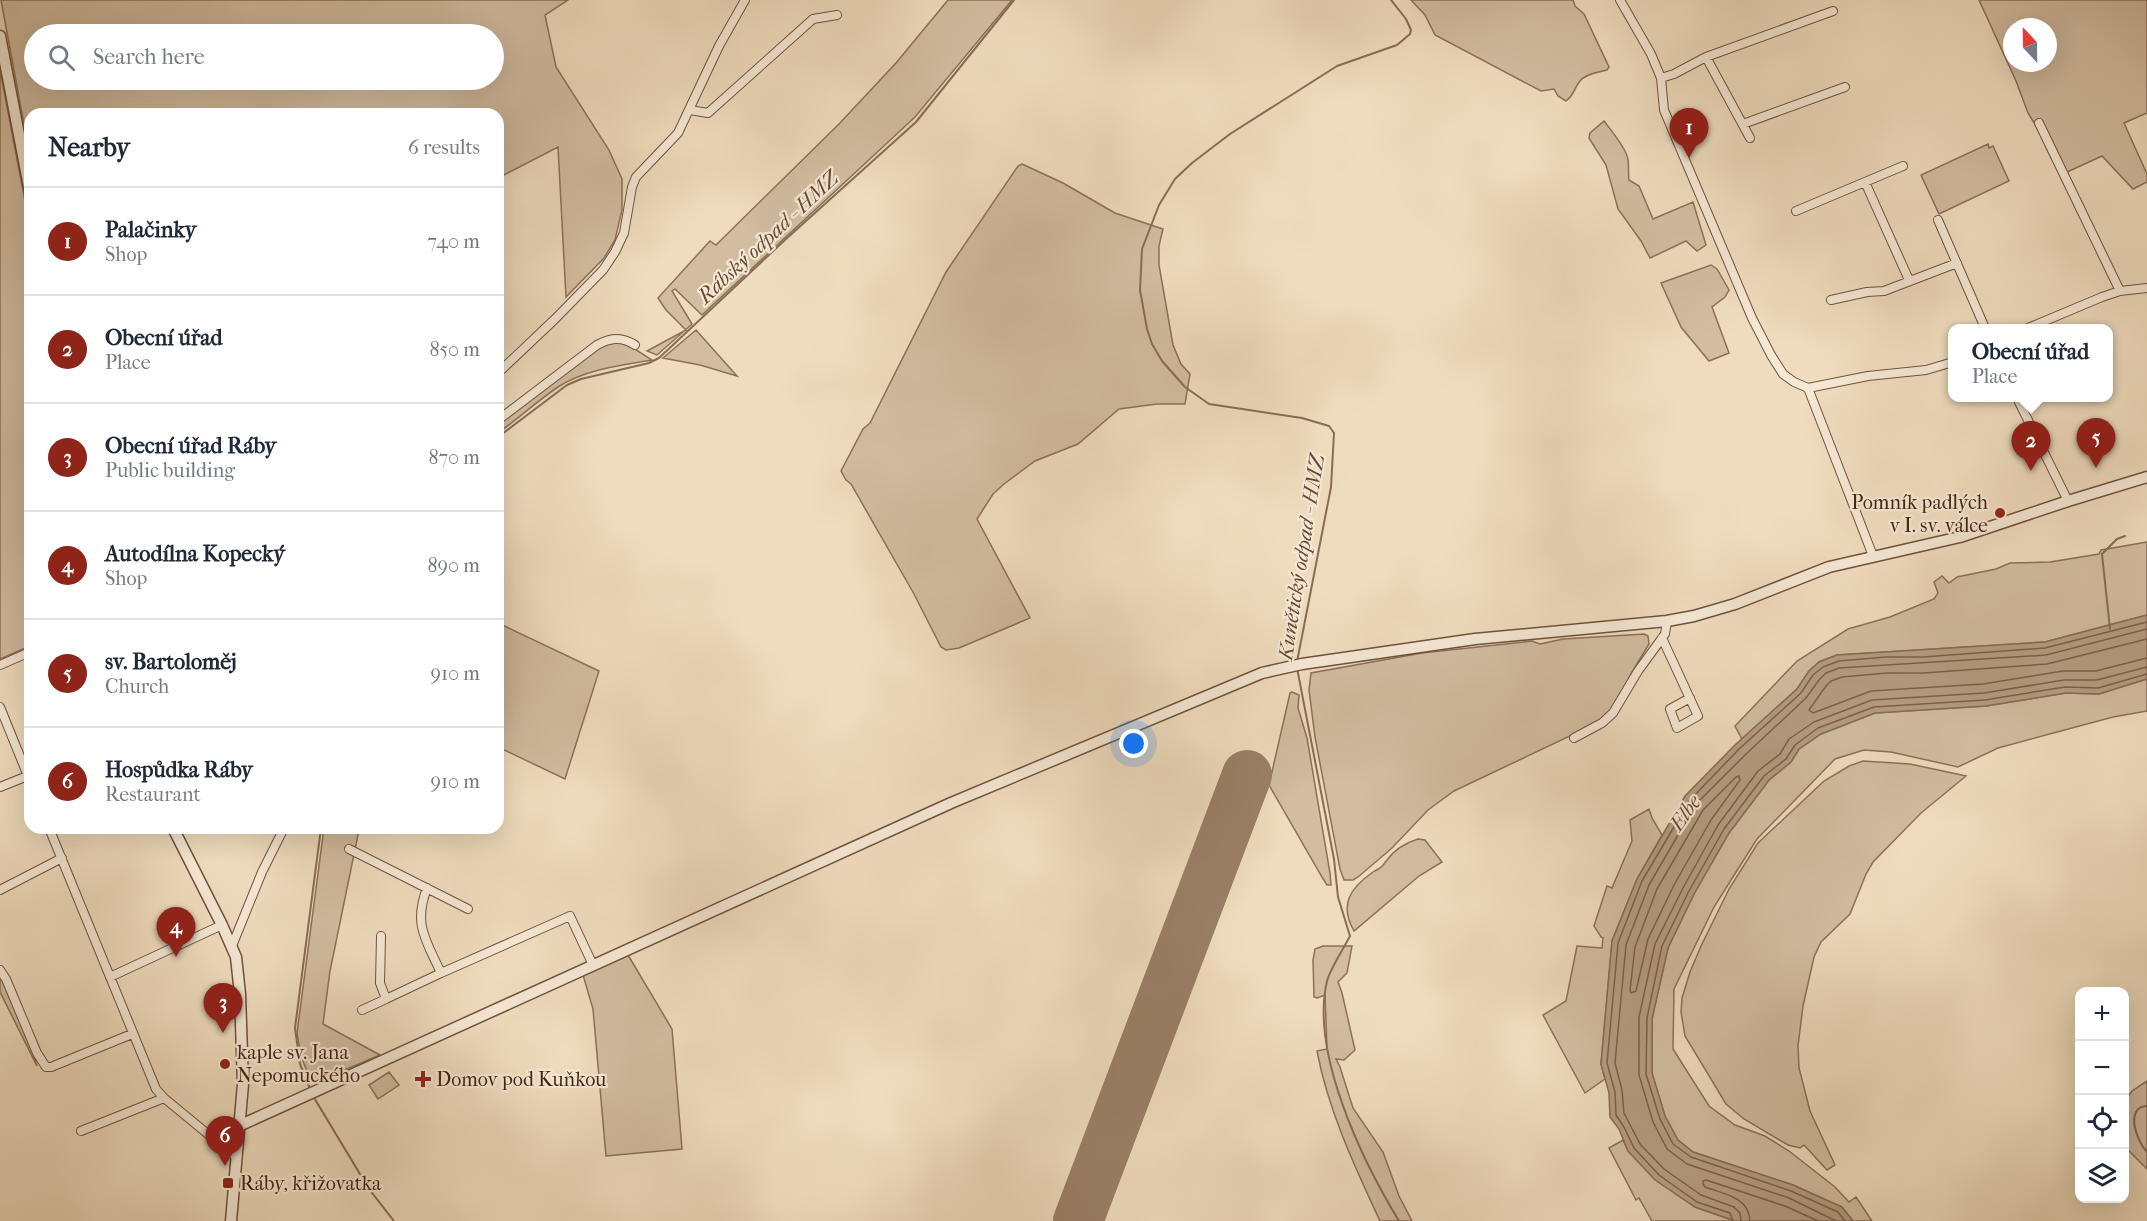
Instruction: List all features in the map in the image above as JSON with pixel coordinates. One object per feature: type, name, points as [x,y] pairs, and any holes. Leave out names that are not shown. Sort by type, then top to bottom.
[{"type":"street","points":[[504,368],[535,340],[603,270],[621,241],[636,177],[676,135],[719,46],[745,0]]},
{"type":"street","points":[[1620,0],[1651,54],[1661,78],[1664,110],[1752,318],[1783,374],[1808,388],[1869,376],[1926,370],[1948,363]]},
{"type":"street","points":[[1661,78],[1674,74],[1706,57],[1833,11]]},
{"type":"street","points":[[690,110],[708,113],[813,19],[837,15]]},
{"type":"street","points":[[0,36],[24,161]]},
{"type":"street","points":[[1706,57],[1750,138]]},
{"type":"street","points":[[1743,124],[1845,87]]},
{"type":"street","points":[[2039,123],[2120,291]]},
{"type":"street","points":[[1796,211],[1903,165]]},
{"type":"street","points":[[1865,182],[1909,280]]},
{"type":"street","points":[[1938,220],[1983,324]]},
{"type":"street","points":[[1831,300],[1867,292],[1884,291],[1957,263]]},
{"type":"street","points":[[2038,324],[2120,291],[2147,288]]},
{"type":"street","points":[[504,415],[597,345],[616,338],[634,345]]},
{"type":"street","points":[[1808,388],[1873,556]]},
{"type":"street","points":[[2019,402],[2068,501]]},
{"type":"street","points":[[241,1125],[951,803],[1254,676],[1298,665],[1475,639],[1667,621],[1694,616],[1735,604],[1829,567],[1960,537],[2147,477]]},
{"type":"street","points":[[1575,738],[1602,723],[1613,713],[1638,671],[1665,634],[1667,621]]},
{"type":"street","points":[[1662,638],[1690,698]]},
{"type":"street","points":[[0,665],[24,655]]},
{"type":"street","points":[[0,707],[24,765]]},
{"type":"street","points":[[0,787],[24,779]]},
{"type":"street","points":[[52,834],[156,1089],[237,1158]]},
{"type":"street","points":[[176,834],[236,957],[240,994],[243,1084],[231,1221]]},
{"type":"street","points":[[232,946],[262,872],[281,834]]},
{"type":"street","points":[[349,849],[468,909]]},
{"type":"street","points":[[0,890],[62,858]]},
{"type":"street","points":[[427,888],[421,904],[420,922],[441,974]]},
{"type":"street","points":[[362,1010],[570,916],[593,965]]},
{"type":"street","points":[[110,977],[222,925]]},
{"type":"street","points":[[381,936],[380,983],[386,999]]},
{"type":"street","points":[[0,970],[6,979],[37,1053],[46,1066],[51,1067],[132,1034]]},
{"type":"street","points":[[81,1131],[164,1098]]},
{"type":"shaded area","points":[[1,0],[568,0],[545,15],[556,67],[609,150],[622,179],[622,210],[615,240],[604,258],[566,297],[558,147],[504,175],[504,108],[24,108],[24,125]]},
{"type":"shaded area","points":[[948,0],[1012,0],[915,117],[702,315],[675,289],[672,291],[692,324],[686,330],[666,310],[658,298],[710,241],[716,245],[839,124],[896,63]]},
{"type":"shaded area","points":[[1411,0],[1573,0],[1575,6],[1584,14],[1609,67],[1607,70],[1582,79],[1566,101],[1558,96],[1554,89],[1541,91],[1435,35],[1425,15]]},
{"type":"shaded area","points":[[1979,0],[2147,0],[2147,113],[2124,123],[2147,174],[2147,182],[2133,189],[2102,156],[2065,173],[2028,113],[2012,72],[2057,72],[2057,18],[2003,18],[2003,53]]},
{"type":"shaded area","points":[[0,70],[24,196],[24,649],[0,659]]},
{"type":"shaded area","points":[[1604,121],[1625,151],[1629,180],[1639,186],[1653,219],[1693,202],[1706,245],[1697,251],[1686,241],[1650,258],[1618,209],[1606,165],[1589,138],[1590,133]]},
{"type":"shaded area","points":[[1988,144],[1989,148],[1993,146],[2009,181],[1939,214],[1921,175]]},
{"type":"shaded area","points":[[1022,164],[1063,183],[1115,213],[1163,229],[1159,246],[1159,265],[1173,345],[1181,364],[1190,374],[1185,404],[1157,404],[1119,409],[1078,444],[1035,461],[993,494],[977,519],[1030,618],[959,648],[946,650],[941,647],[914,594],[851,484],[841,471],[863,429],[870,423],[946,272],[1018,166]]},
{"type":"shaded area","points":[[1711,265],[1717,269],[1729,290],[1725,297],[1712,307],[1729,353],[1709,361],[1681,327],[1661,283]]},
{"type":"shaded area","points":[[696,330],[737,376],[700,365],[663,358]]},
{"type":"shaded area","points":[[684,331],[657,355],[647,351]]},
{"type":"shaded area","points":[[613,342],[627,344],[652,360],[603,369],[568,381],[550,392],[504,428],[504,418],[589,351]]},
{"type":"shaded area","points":[[2147,542],[2147,615],[2045,642],[1837,655],[1819,662],[1809,671],[1797,689],[1742,739],[1735,726],[1797,661],[1848,629],[1890,617],[1934,599],[1938,593],[1934,582],[1942,576],[1949,583],[1957,577],[1996,569],[2010,563],[2050,562],[2099,554],[2101,550]]},
{"type":"shaded area","points":[[504,626],[599,671],[565,779],[504,750]]},
{"type":"shaded area","points":[[1644,634],[1648,636],[1649,644],[1609,713],[1593,725],[1454,791],[1428,810],[1392,848],[1358,877],[1353,880],[1344,880],[1315,737],[1309,690],[1311,673],[1422,653],[1532,641],[1540,644],[1563,639]]},
{"type":"shaded area","points":[[2147,679],[2147,711],[2113,717],[1998,748],[1958,767],[1891,752],[1864,750],[1835,759],[1757,839],[1714,907],[1674,989],[1673,1049],[1709,1106],[1735,1125],[1765,1136],[1789,1151],[1835,1187],[1849,1202],[1856,1197],[1872,1221],[1853,1221],[1842,1207],[1793,1185],[1693,1152],[1678,1140],[1665,1116],[1652,1073],[1652,1019],[1668,948],[1694,894],[1729,833],[1769,780],[1791,762],[1799,749],[1821,734],[1875,713],[1986,706],[2066,693],[2099,694]]},
{"type":"shaded area","points":[[1292,692],[1299,695],[1298,708],[1307,738],[1331,885],[1327,885],[1322,877],[1269,785]]},
{"type":"shaded area","points":[[1863,761],[1910,764],[1966,776],[1921,813],[1873,862],[1850,914],[1821,942],[1814,957],[1803,1006],[1798,1046],[1799,1068],[1810,1111],[1835,1165],[1827,1170],[1804,1145],[1800,1148],[1788,1145],[1744,1119],[1726,1104],[1685,1036],[1681,1012],[1682,998],[1701,946],[1729,889],[1758,843],[1824,781],[1849,766]]},
{"type":"shaded area","points":[[1649,809],[1662,835],[1637,879],[1612,941],[1601,1064],[1605,1079],[1585,1093],[1543,1015],[1566,1001],[1577,946],[1602,948],[1603,938],[1594,926],[1607,886],[1612,888],[1632,841],[1630,820]]},
{"type":"shaded area","points":[[323,834],[358,834],[330,971],[323,1024],[380,1055],[314,1083],[302,1060],[297,1033]]},
{"type":"shaded area","points":[[1418,839],[1425,840],[1442,862],[1419,876],[1354,931],[1347,913],[1347,905],[1353,891],[1365,878],[1382,867],[1397,850]]},
{"type":"shaded area","points":[[1323,946],[1352,946],[1347,973],[1338,982],[1355,1050],[1344,1060],[1336,1059],[1353,1108],[1383,1152],[1399,1196],[1412,1221],[1380,1221],[1343,1138],[1328,1095],[1317,1051],[1327,1049],[1325,995],[1314,997],[1313,960],[1315,949]]},
{"type":"shaded area","points":[[628,955],[672,1029],[682,1149],[606,1156],[593,1009],[583,975]]},
{"type":"shaded area","points":[[0,974],[31,1045],[37,1066],[0,992]]},
{"type":"shaded area","points":[[389,1072],[399,1085],[378,1099],[369,1085]]},
{"type":"shaded area","points":[[2147,1081],[2147,1169],[2129,1151],[2129,1095]]},
{"type":"shaded area","points":[[1623,1140],[1628,1151],[1695,1207],[1735,1221],[1652,1221],[1639,1198],[1636,1200],[1609,1148]]},
{"type":"water","name":"Elbe","points":[[2147,615],[2147,679],[2099,694],[2066,693],[1986,706],[1875,713],[1821,734],[1799,749],[1791,762],[1769,780],[1729,833],[1694,894],[1668,948],[1652,1019],[1652,1073],[1665,1116],[1678,1140],[1693,1152],[1793,1185],[1842,1207],[1853,1221],[1735,1221],[1695,1207],[1655,1180],[1628,1151],[1619,1129],[1610,1117],[1609,1093],[1601,1064],[1612,941],[1637,879],[1685,796],[1735,745],[1797,689],[1809,671],[1819,662],[1837,655],[2045,642]]},
{"type":"waterway","name":"Rábský odpad - HMZ","points":[[504,432],[567,385],[581,379],[649,363],[659,358],[916,122],[1014,0]]},
{"type":"waterway","name":"Kunětický odpad - HMZ","points":[[1297,662],[1331,487],[1334,433],[1329,426],[1302,418],[1209,404],[1185,387],[1162,361],[1152,344],[1147,329],[1140,290],[1142,249],[1159,205],[1175,179],[1192,163],[1230,134],[1337,66],[1397,45],[1410,34],[1411,30],[1406,19],[1391,0]]},
{"type":"waterway","points":[[2110,629],[2102,554],[2117,539],[2125,536]]},
{"type":"waterway","name":"Kunětický odpad - HMZ","points":[[1297,668],[1334,859],[1338,897],[1350,936],[1327,981],[1324,1009],[1326,1040],[1333,1072],[1355,1137],[1399,1221]]},
{"type":"waterway","name":"Rábský odpad - HMZ","points":[[311,1091],[300,1064],[295,1028],[320,834]]},
{"type":"waterway","name":"Rábský odpad - HMZ","points":[[313,1096],[369,1189],[394,1221]]},
{"type":"waterway","points":[[2147,1106],[2140,1108],[2134,1118],[2140,1141],[2147,1152]]},
{"type":"runway","points":[[1078,1221],[1247,775]]},
{"type":"place","name":"Palačinky","points":[[1689,158]]},
{"type":"place","name":"sv. Bartoloměj","points":[[2096,468]]},
{"type":"place","name":"Obecní úřad","points":[[2031,471]]},
{"type":"place","name":"Pomník padlých v I. sv. válce","points":[[2000,513]]},
{"type":"place","name":"Autodílna Kopecký","points":[[176,957]]},
{"type":"place","name":"Obecní úřad Ráby","points":[[223,1033]]},
{"type":"place","name":"kaple sv. Jana Nepomuckého","points":[[225,1064]]},
{"type":"place","name":"Domov pod Kuňkou","points":[[423,1079]]},
{"type":"place","name":"Hospůdka Ráby","points":[[225,1166]]},
{"type":"place","name":"Ráby, křižovatka","points":[[228,1183]]}]
